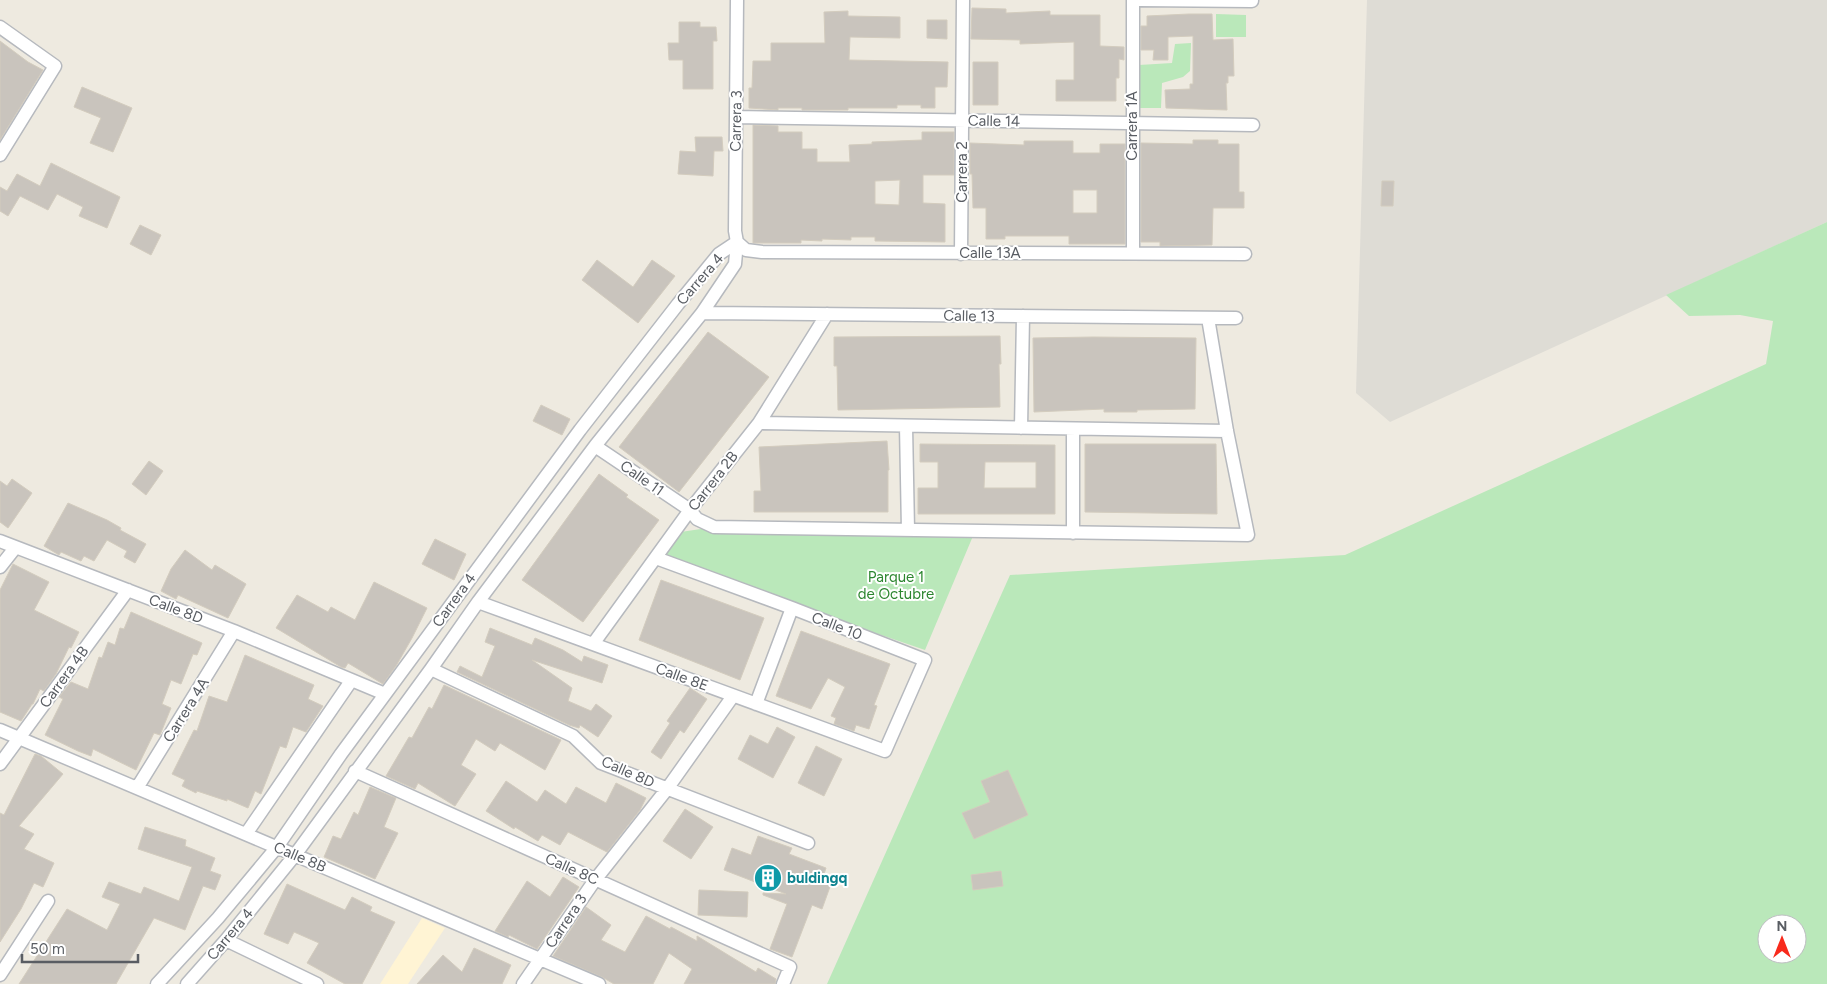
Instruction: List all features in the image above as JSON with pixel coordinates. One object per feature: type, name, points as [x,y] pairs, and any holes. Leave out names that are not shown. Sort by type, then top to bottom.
[{"type":"street","name":"Carrera 3","points":[[737,242],[735,231],[738,0]]},
{"type":"street","name":"Carrera 2","points":[[961,254],[963,0]]},
{"type":"street","name":"Carrera 1A","points":[[1133,0],[1133,253]]},
{"type":"street","points":[[1140,0],[1252,2]]},
{"type":"street","points":[[0,27],[55,66],[0,155]]},
{"type":"street","name":"Calle 14","points":[[736,117],[1253,126]]},
{"type":"street","name":"Calle 13A","points":[[737,242],[746,250],[762,252],[1245,254]]},
{"type":"street","name":"Carrera 4","points":[[187,984],[226,940],[295,855],[478,602],[595,446],[702,313],[735,264],[737,242]]},
{"type":"street","name":"Carrera 4","points":[[157,984],[218,918],[277,847],[385,694],[580,430],[719,254],[737,242]]},
{"type":"street","name":"Calle 13","points":[[702,313],[1236,318]]},
{"type":"street","name":"Carrera 2B","points":[[593,644],[690,510],[758,423],[827,314]]},
{"type":"street","points":[[1021,428],[1023,316]]},
{"type":"street","points":[[758,423],[1228,431],[1208,318]]},
{"type":"street","points":[[906,426],[908,530]]},
{"type":"street","points":[[1073,428],[1073,533]]},
{"type":"street","name":"Calle 11","points":[[595,446],[690,510],[697,519],[714,527],[1248,536],[1228,431]]},
{"type":"street","name":"Calle 8D","points":[[0,541],[234,631],[385,694]]},
{"type":"street","points":[[0,567],[15,548]]},
{"type":"street","name":"Calle 10","points":[[656,558],[925,660],[886,751]]},
{"type":"street","name":"Carrera 4B","points":[[0,764],[128,590]]},
{"type":"street","name":"Calle 8E","points":[[478,602],[886,751]]},
{"type":"street","points":[[756,704],[792,608]]},
{"type":"street","name":"Carrera 4A","points":[[137,788],[234,631]]},
{"type":"street","name":"Calle 8D","points":[[431,669],[573,736],[601,763],[808,843]]},
{"type":"street","points":[[246,834],[351,681]]},
{"type":"street","name":"Carrera 3","points":[[523,984],[595,880],[667,789],[733,696]]},
{"type":"street","name":"Calle 8B","points":[[0,730],[599,984]]},
{"type":"street","name":"Calle 8C","points":[[355,771],[790,967],[783,984]]},
{"type":"street","points":[[0,975],[48,901]]},
{"type":"street","points":[[226,940],[317,984]]},
{"type":"shaded area","points":[[1367,0],[1827,0],[1827,222],[1390,422],[1356,393]]},
{"type":"shaded area","points":[[422,918],[445,928],[408,984],[380,984]]},
{"type":"green space","points":[[1216,14],[1246,15],[1246,37],[1216,37]]},
{"type":"green space","points":[[1191,43],[1190,71],[1183,77],[1162,83],[1161,108],[1137,108],[1139,65],[1172,63],[1175,44]]},
{"type":"green space","points":[[1827,222],[1827,984],[827,984],[1010,575],[1345,555],[1766,364],[1773,321],[1740,315],[1689,316],[1666,295]]},
{"type":"green space","name":"Parque 1 de Octubre","points":[[714,527],[973,536],[925,650],[656,558],[674,533]]},
{"type":"building","points":[[972,8],[1006,9],[1006,13],[1050,11],[1050,15],[1100,15],[1100,46],[1124,47],[1124,60],[1119,59],[1119,78],[1116,78],[1116,101],[1056,101],[1056,80],[1074,80],[1074,42],[1020,44],[1020,40],[971,39]]},
{"type":"building","points":[[848,11],[848,16],[900,17],[900,38],[850,37],[849,60],[948,62],[947,87],[935,87],[935,108],[921,108],[921,105],[897,105],[897,108],[848,108],[848,110],[749,108],[749,88],[752,88],[753,61],[771,61],[771,43],[825,43],[824,12]]},
{"type":"building","points":[[1212,14],[1213,40],[1233,39],[1234,76],[1228,76],[1228,83],[1226,83],[1227,110],[1166,108],[1165,90],[1190,89],[1190,84],[1193,84],[1193,36],[1168,37],[1168,60],[1153,60],[1154,50],[1141,50],[1141,26],[1147,26],[1147,16]]},
{"type":"building","points":[[927,20],[947,20],[947,39],[927,38]]},
{"type":"building","points":[[679,22],[700,22],[700,27],[716,27],[717,41],[713,41],[713,89],[683,89],[683,60],[669,60],[668,43],[679,43]]},
{"type":"building","points":[[0,41],[28,62],[43,70],[0,140]]},
{"type":"building","points":[[973,62],[998,62],[998,105],[973,105]]},
{"type":"building","points":[[82,87],[132,108],[113,152],[90,143],[101,118],[74,107]]},
{"type":"building","points":[[753,125],[778,126],[778,132],[802,132],[802,149],[817,149],[817,162],[850,162],[849,145],[922,140],[922,132],[954,132],[954,175],[923,175],[923,203],[945,204],[945,242],[875,241],[875,237],[851,237],[851,240],[822,239],[822,241],[801,240],[801,243],[753,243]],"holes":[[[900,180],[899,205],[875,204],[875,181]]]},
{"type":"building","points":[[695,137],[722,137],[723,151],[714,151],[713,176],[678,174],[680,151],[696,152]]},
{"type":"building","points":[[1193,140],[1218,140],[1218,144],[1239,144],[1239,192],[1244,192],[1244,208],[1213,208],[1212,245],[1160,246],[1160,242],[1141,242],[1141,143],[1193,144]]},
{"type":"building","points":[[1024,141],[1073,141],[1073,153],[1100,153],[1100,144],[1125,144],[1125,244],[1069,244],[1069,236],[1005,236],[1005,239],[986,239],[986,208],[973,208],[970,143],[1024,145]],"holes":[[[1073,190],[1097,190],[1097,213],[1073,213]]]},
{"type":"building","points":[[51,163],[120,197],[107,228],[79,216],[83,207],[57,194],[48,210],[20,196],[8,216],[0,211],[0,187],[7,191],[17,174],[40,186]]},
{"type":"building","points":[[1382,181],[1394,181],[1393,206],[1381,206]]},
{"type":"building","points":[[140,225],[161,235],[151,255],[130,244]]},
{"type":"building","points":[[597,260],[633,287],[652,260],[675,276],[638,323],[582,280]]},
{"type":"building","points":[[708,332],[769,377],[679,492],[619,447]]},
{"type":"building","points":[[1000,336],[1000,407],[838,410],[837,366],[834,366],[834,337]]},
{"type":"building","points":[[1033,338],[1196,338],[1195,409],[1137,410],[1137,412],[1104,412],[1104,409],[1034,412]]},
{"type":"building","points":[[541,405],[570,419],[562,435],[533,421]]},
{"type":"building","points":[[887,441],[889,470],[888,512],[754,512],[754,491],[761,491],[759,447]]},
{"type":"building","points":[[920,444],[1055,445],[1055,514],[918,514],[918,488],[938,488],[938,462],[920,462]],"holes":[[[985,462],[1036,462],[1036,488],[984,488]]]},
{"type":"building","points":[[1085,444],[1216,444],[1217,514],[1085,512]]},
{"type":"building","points":[[149,461],[163,471],[146,495],[132,484]]},
{"type":"building","points":[[599,474],[628,495],[626,497],[659,520],[583,622],[522,580]]},
{"type":"building","points":[[12,479],[32,493],[8,528],[0,522],[0,481],[7,486]]},
{"type":"building","points":[[68,503],[107,520],[121,528],[120,530],[146,544],[135,563],[124,557],[127,551],[107,540],[94,561],[84,556],[81,561],[61,552],[59,555],[44,546]]},
{"type":"building","points":[[435,539],[466,554],[454,580],[422,564]]},
{"type":"building","points":[[185,550],[212,570],[215,565],[246,584],[228,618],[178,595],[176,599],[161,591],[171,569]]},
{"type":"building","points":[[13,564],[49,582],[34,610],[79,632],[71,648],[69,647],[56,674],[44,691],[40,689],[33,704],[21,721],[0,712],[0,590]]},
{"type":"building","points":[[661,580],[764,618],[740,680],[639,640]]},
{"type":"building","points":[[374,582],[427,608],[396,666],[383,684],[348,663],[345,668],[341,667],[276,628],[297,595],[328,612],[331,607],[355,620]]},
{"type":"building","points":[[131,612],[202,643],[197,655],[193,654],[181,684],[171,680],[162,704],[171,708],[160,735],[154,733],[136,770],[93,749],[91,756],[45,735],[63,699],[59,697],[71,682],[88,689],[99,657],[102,658],[108,642],[115,645],[120,628],[124,629]]},
{"type":"building","points":[[490,628],[532,645],[535,638],[563,650],[582,662],[584,656],[608,665],[602,683],[532,660],[572,688],[568,701],[591,711],[596,704],[612,716],[598,737],[580,725],[579,728],[569,725],[457,672],[460,666],[482,677],[495,646],[485,642]]},
{"type":"building","points":[[801,631],[890,664],[874,705],[877,706],[869,729],[856,725],[854,731],[834,724],[836,718],[831,716],[845,687],[828,678],[811,709],[776,696]]},
{"type":"building","points":[[245,655],[314,685],[308,699],[323,706],[306,732],[293,727],[286,748],[280,746],[261,794],[255,791],[248,808],[227,799],[227,801],[197,791],[196,793],[182,786],[185,780],[172,774],[194,730],[197,731],[209,696],[227,702]]},
{"type":"building","points":[[444,685],[561,740],[545,770],[500,743],[495,751],[476,739],[461,765],[476,774],[455,806],[418,783],[415,789],[386,776],[409,737],[412,738],[429,707],[432,709]]},
{"type":"building","points":[[690,688],[707,699],[684,733],[680,730],[661,759],[651,752],[670,723],[667,721]]},
{"type":"building","points":[[777,727],[795,737],[773,778],[738,759],[750,735],[768,744]]},
{"type":"building","points":[[816,746],[842,759],[824,796],[798,783]]},
{"type":"building","points":[[35,754],[41,756],[63,774],[19,826],[34,834],[24,849],[54,863],[43,887],[34,883],[21,909],[0,942],[0,813],[4,815]]},
{"type":"building","points":[[1008,770],[1028,815],[974,839],[962,813],[990,802],[981,781]]},
{"type":"building","points":[[506,781],[537,802],[545,790],[566,804],[576,787],[606,803],[616,783],[646,798],[640,810],[607,852],[568,832],[560,845],[542,835],[538,841],[515,827],[514,829],[486,811]]},
{"type":"building","points":[[370,787],[396,798],[384,827],[398,833],[375,879],[324,857],[333,836],[341,839],[354,812],[358,815]]},
{"type":"building","points":[[685,809],[713,827],[691,859],[663,841]]},
{"type":"building","points":[[145,827],[186,840],[185,846],[215,858],[210,871],[221,875],[215,890],[203,886],[185,930],[154,918],[116,984],[19,984],[67,909],[107,930],[120,904],[102,897],[109,882],[141,894],[144,887],[179,901],[192,867],[138,849]]},
{"type":"building","points":[[758,836],[792,848],[789,854],[826,868],[822,880],[831,884],[822,909],[812,905],[792,957],[770,949],[787,904],[763,895],[763,893],[786,894],[724,870],[732,848],[751,855]]},
{"type":"building","points":[[1001,871],[1003,886],[973,890],[971,875]]},
{"type":"building","points":[[563,877],[579,887],[537,949],[509,935],[508,937],[495,931],[527,881],[550,897]]},
{"type":"building","points":[[287,884],[345,910],[352,897],[372,907],[370,911],[395,922],[362,984],[345,984],[307,963],[319,943],[294,932],[288,944],[264,934]]},
{"type":"building","points":[[699,890],[748,892],[747,917],[698,915]]},
{"type":"building","points":[[586,907],[611,925],[601,940],[625,952],[646,916],[697,941],[697,936],[756,972],[758,968],[776,979],[775,984],[684,984],[692,969],[669,953],[653,984],[614,984],[553,956]]},
{"type":"building","points":[[474,948],[511,965],[502,984],[417,984],[443,955],[462,972]]},
{"type":"place","name":"buldingq","points":[[768,878]]}]
